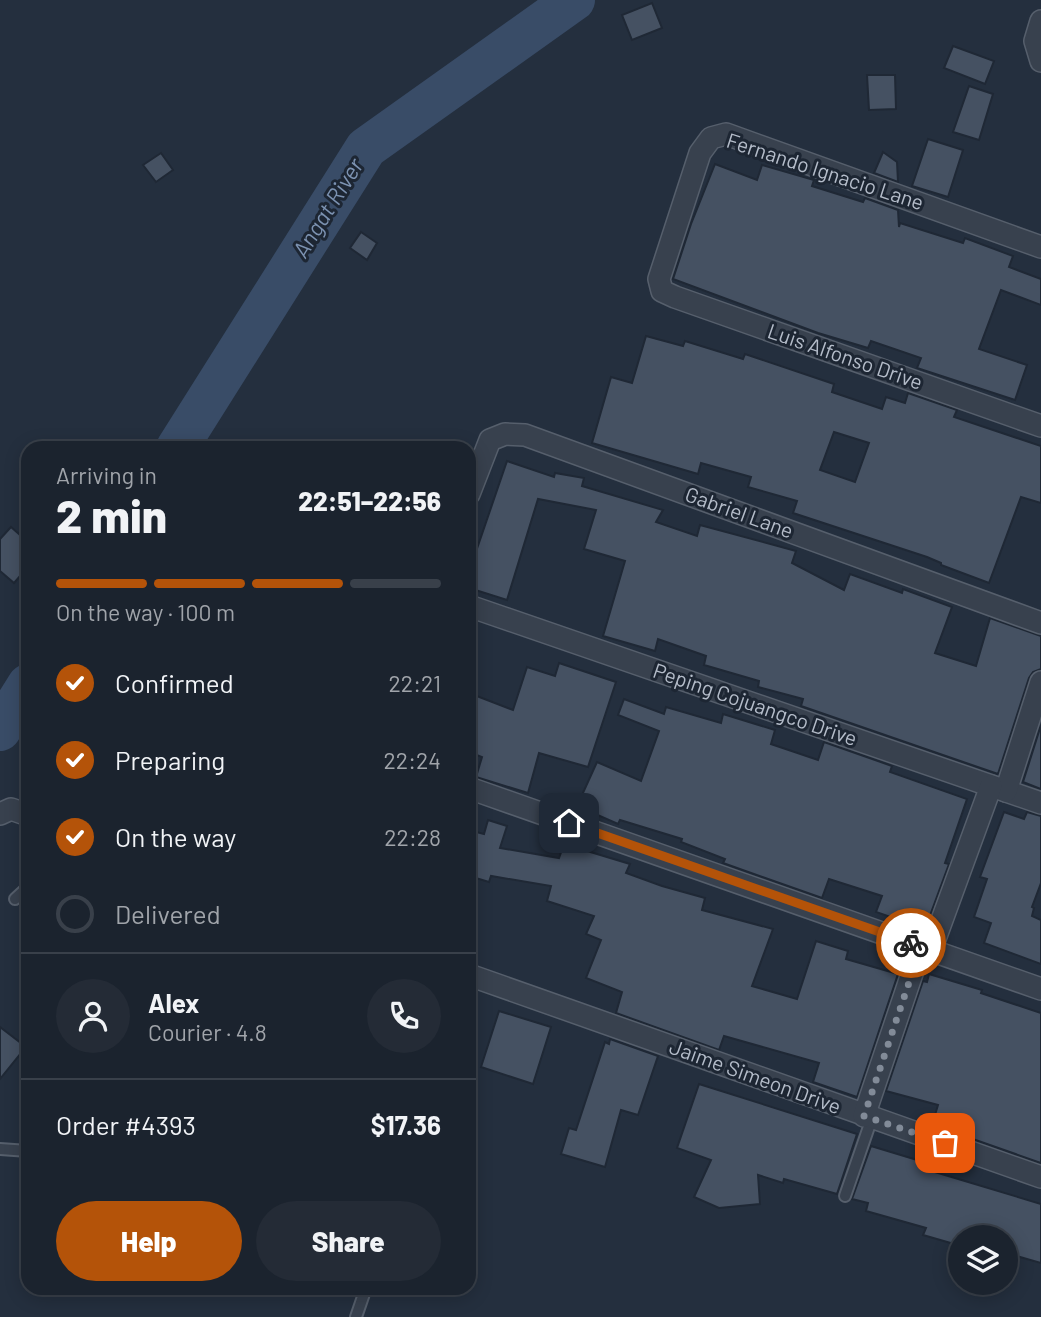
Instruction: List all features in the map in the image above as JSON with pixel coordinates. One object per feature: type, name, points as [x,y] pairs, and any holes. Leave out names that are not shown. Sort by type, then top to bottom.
[{"type":"street","points":[[1041,21],[1035,41],[1041,61]]},
{"type":"street","name":"Fernando Ignacio Lane","points":[[659,279],[700,153],[711,138],[726,134],[1041,247]]},
{"type":"street","name":"Luis Alfonso Drive","points":[[659,279],[662,291],[675,297],[1041,426]]},
{"type":"street","name":"Gabriel Lane","points":[[476,476],[490,440],[505,435],[525,435],[1041,623]]},
{"type":"street","name":"Peping Cojuangco Drive","points":[[476,608],[1041,803]]},
{"type":"street","points":[[868,1117],[926,948],[998,789],[1041,682]]},
{"type":"street","points":[[476,790],[1041,989]]},
{"type":"street","points":[[0,814],[11,810],[21,813]]},
{"type":"street","name":"Jaime Simeon Drive","points":[[476,977],[1041,1177]]},
{"type":"lane","points":[[15,899],[21,893]]},
{"type":"lane","points":[[845,1196],[868,1117]]},
{"type":"lane","points":[[0,1149],[21,1150]]},
{"type":"lane","points":[[356,1317],[364,1295]]},
{"type":"building","points":[[652,3],[662,28],[632,40],[622,15]]},
{"type":"building","points":[[953,46],[994,61],[985,84],[944,68]]},
{"type":"building","points":[[867,75],[895,75],[896,109],[869,110]]},
{"type":"building","points":[[969,86],[993,94],[979,140],[953,132]]},
{"type":"building","points":[[928,139],[963,150],[948,197],[912,186]]},
{"type":"building","points":[[883,152],[897,162],[898,182],[874,173]]},
{"type":"building","points":[[161,153],[173,170],[156,182],[143,165]]},
{"type":"building","points":[[715,164],[757,180],[762,165],[814,180],[812,186],[863,202],[865,198],[898,210],[899,227],[900,223],[963,243],[965,238],[1013,256],[1009,267],[1041,279],[1041,305],[1001,290],[979,349],[1027,365],[1015,400],[917,368],[921,358],[871,341],[868,348],[818,333],[673,279]]},
{"type":"building","points":[[361,232],[377,243],[367,260],[350,248]]},
{"type":"building","points":[[646,336],[683,346],[685,341],[743,359],[745,354],[834,384],[832,392],[882,409],[886,397],[905,403],[908,393],[957,410],[954,417],[1041,446],[1041,503],[1021,497],[989,583],[927,557],[793,513],[797,501],[748,487],[751,477],[701,463],[698,474],[592,443],[611,377],[632,383]],"holes":[[[834,432],[869,443],[855,482],[820,470]]]},
{"type":"building","points":[[507,461],[554,477],[555,473],[584,478],[582,486],[663,510],[656,522],[697,536],[700,525],[796,551],[792,563],[844,590],[850,574],[952,607],[935,653],[976,666],[990,618],[1041,636],[1041,669],[1033,672],[1029,678],[998,774],[801,706],[803,699],[758,687],[759,681],[704,665],[706,656],[658,639],[655,651],[603,636],[625,561],[584,549],[596,510],[538,499],[507,600],[476,590],[476,552]]},
{"type":"building","points":[[11,527],[21,536],[21,575],[14,583],[0,571],[0,539]]},
{"type":"building","points":[[559,663],[616,682],[588,767],[539,753],[528,793],[476,777],[482,757],[476,755],[476,696],[513,710],[527,667],[555,676]]},
{"type":"building","points":[[624,699],[664,714],[666,707],[721,723],[723,714],[775,730],[771,744],[818,760],[824,742],[892,766],[890,772],[967,799],[945,863],[949,864],[925,929],[876,912],[882,896],[829,879],[822,898],[723,863],[725,859],[681,842],[682,839],[620,820],[618,824],[577,806],[597,762],[641,781],[659,731],[618,715]]},
{"type":"building","points":[[1041,725],[1041,789],[1023,782]]},
{"type":"building","points":[[1004,812],[1024,819],[1027,812],[1041,816],[1041,883],[1032,907],[1032,916],[1041,920],[1041,964],[984,943],[991,923],[974,917],[987,879],[980,877]]},
{"type":"building","points":[[488,820],[507,826],[500,848],[559,858],[564,844],[630,864],[626,873],[705,898],[702,910],[773,929],[752,986],[797,999],[816,941],[848,951],[846,959],[898,974],[857,1097],[813,1082],[819,1063],[724,1036],[719,1050],[616,1013],[622,992],[586,978],[601,940],[586,934],[594,916],[547,901],[551,886],[491,876],[489,882],[476,878],[476,832],[484,834]]},
{"type":"building","points":[[929,974],[982,990],[981,993],[1041,1013],[1041,1163],[967,1137],[971,1125],[935,1115],[938,1105],[886,1091],[923,981],[927,982]]},
{"type":"building","points":[[499,1011],[551,1027],[533,1084],[481,1067]]},
{"type":"building","points":[[0,1027],[21,1043],[21,1053],[0,1079]]},
{"type":"building","points":[[610,1039],[658,1056],[638,1115],[621,1110],[605,1167],[561,1154],[569,1128],[576,1130],[605,1042],[609,1044]]},
{"type":"building","points":[[699,1084],[857,1134],[837,1194],[784,1179],[783,1183],[758,1175],[760,1204],[719,1208],[694,1197],[711,1160],[677,1148]]},
{"type":"building","points":[[871,1146],[937,1166],[935,1172],[1041,1204],[1041,1263],[1018,1256],[1018,1225],[948,1225],[948,1242],[923,1235],[926,1228],[866,1211],[868,1203],[852,1199]]},
{"type":"waterway","name":"Angat River","points":[[181,441],[366,148],[574,0]]},
{"type":"waterway","name":"Angat River","points":[[0,730],[21,696]]},
{"type":"way so far","points":[[911,943],[921,947],[864,1116],[945,1143]]},
{"type":"route","points":[[569,823],[911,943]]}]
